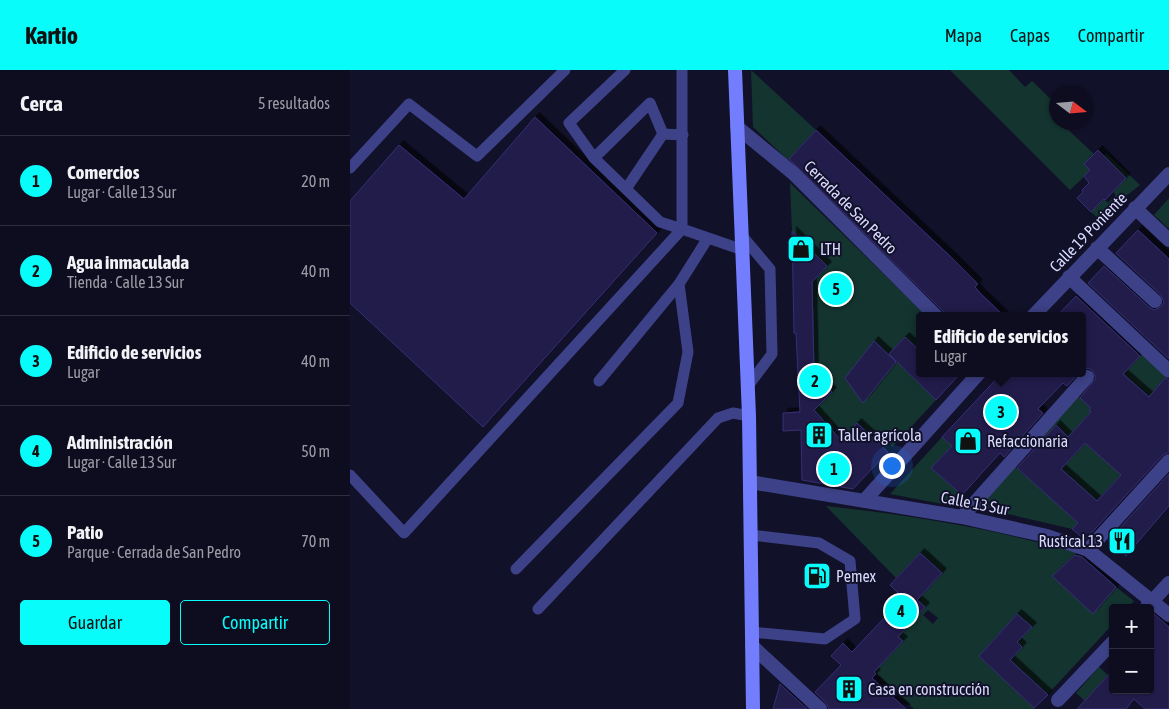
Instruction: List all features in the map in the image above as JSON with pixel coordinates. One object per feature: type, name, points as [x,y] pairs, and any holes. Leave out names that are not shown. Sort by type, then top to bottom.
[{"type":"main road","points":[[735,70],[749,416],[753,709]]},
{"type":"street","name":"Cerrada de San Pedro","points":[[737,128],[793,173],[932,312]]},
{"type":"street","name":"Calle 19 Poniente","points":[[1037,312],[1169,174]]},
{"type":"street","points":[[1135,208],[1169,240]]},
{"type":"street","points":[[1097,248],[1155,301]]},
{"type":"street","points":[[1069,277],[1169,370]]},
{"type":"street","points":[[864,501],[975,377]]},
{"type":"street","points":[[962,517],[1087,377]]},
{"type":"street","points":[[1088,550],[1169,461]]},
{"type":"street","name":"Calle 13 Sur","points":[[750,482],[962,517],[1047,536],[1088,550],[1150,604]]},
{"type":"street","points":[[1150,604],[1169,583]]},
{"type":"street","name":"Calle 13 Sur","points":[[1154,606],[1169,615]]},
{"type":"street","points":[[752,639],[820,709]]},
{"type":"street","points":[[1058,700],[1109,646]]},
{"type":"lane","points":[[350,168],[409,104],[477,156],[565,70]]},
{"type":"lane","points":[[625,70],[569,123],[594,158],[660,222],[708,238],[743,244],[770,269],[772,354],[748,386]]},
{"type":"lane","points":[[350,475],[404,532],[682,229],[682,70]]},
{"type":"lane","points":[[594,158],[650,104],[663,134]]},
{"type":"lane","points":[[663,134],[683,135]]},
{"type":"lane","points":[[626,189],[663,134]]},
{"type":"lane","points":[[599,381],[679,284],[708,238]]},
{"type":"lane","points":[[516,570],[678,403],[688,352],[679,284]]},
{"type":"lane","points":[[538,609],[718,418],[733,413],[749,416]]},
{"type":"lane","points":[[751,535],[819,543],[850,561],[855,619],[825,639],[752,639]]},
{"type":"green space","points":[[751,70],[816,130],[788,160],[753,127]]},
{"type":"green space","points":[[950,70],[1009,70],[1025,87],[1032,81],[1049,97],[1049,130],[1068,130],[1094,154],[1090,169],[1106,153],[1140,185],[1121,200],[1101,221],[1091,212],[1104,199],[1108,203],[1116,195],[1113,192],[1126,178],[1105,157],[1070,190]]},
{"type":"green space","points":[[790,183],[923,312],[916,312],[916,347],[905,337],[895,348],[936,400],[888,452],[858,423],[842,439],[814,410],[832,392],[798,355],[813,339],[812,282],[827,266],[792,231]],"holes":[[[874,342],[896,362],[863,402]]]},
{"type":"green space","points":[[1169,198],[1169,229],[1154,215]]},
{"type":"green space","points":[[1143,352],[1168,374],[1149,397],[1148,402],[1169,421],[1072,529],[978,507],[1014,466],[1029,479],[1038,470],[1056,486],[1048,495],[1057,504],[1076,483],[1033,444],[1077,395],[1091,408],[1090,411],[1104,423],[1107,421],[1113,426],[1106,434],[1087,416],[1073,432],[1100,456],[1132,420],[1127,415],[1133,408],[1123,398],[1126,395],[1118,387],[1122,383],[1126,387],[1131,381],[1123,374]]},
{"type":"green space","points":[[942,437],[952,446],[931,468],[962,495],[953,506],[890,494]]},
{"type":"green space","points":[[826,506],[953,524],[1046,544],[1077,553],[1053,576],[1093,613],[1116,587],[1134,601],[1131,604],[1109,604],[1109,628],[1047,695],[1010,660],[1022,647],[1017,642],[1032,627],[1017,614],[979,656],[1035,709],[914,709],[853,652],[893,652],[903,641],[895,633],[900,628],[903,631],[908,626],[903,620],[920,602],[918,599],[942,573],[920,553],[896,578]],"holes":[[[928,610],[938,618],[933,624],[923,615]]]},
{"type":"green space","points":[[1099,667],[1108,675],[1090,695],[1105,709],[1094,709],[1076,693]]},
{"type":"building","points":[[535,117],[657,233],[483,427],[350,303],[350,201],[399,145],[464,199]]},
{"type":"building","points":[[816,130],[953,259],[978,284],[975,287],[980,293],[1000,312],[944,312],[789,159]]},
{"type":"building","points":[[1098,150],[1126,178],[1091,212],[1077,198],[1089,183],[1084,176],[1090,170],[1084,164]]},
{"type":"building","points":[[1138,230],[1169,259],[1169,359],[1088,283],[1104,266],[1149,307],[1154,310],[1161,307],[1164,302],[1161,295],[1116,253]]},
{"type":"building","points":[[792,231],[827,266],[812,282],[814,372],[832,392],[814,410],[841,440],[857,423],[888,452],[853,489],[802,480],[801,430],[783,431],[783,413],[800,412],[796,333],[794,333]]},
{"type":"building","points":[[1076,296],[1140,356],[1123,374],[1149,397],[1165,378],[1169,380],[1169,452],[1163,455],[1085,540],[1072,529],[1078,523],[1017,468],[1056,425],[1068,437],[1091,412],[1089,410],[1091,408],[1080,398],[1096,378],[1092,370],[1086,369],[1086,312],[1061,312]],"holes":[[[1085,443],[1121,475],[1097,501],[1061,469]]]},
{"type":"building","points":[[905,337],[916,347],[916,377],[957,377],[936,400],[889,354]]},
{"type":"building","points":[[874,341],[896,362],[863,403],[845,378]]},
{"type":"building","points":[[998,377],[1075,377],[1067,386],[1063,383],[1038,409],[1043,413],[1004,457],[1000,453],[962,495],[931,468],[952,446],[942,437]]},
{"type":"building","points":[[1169,474],[1169,506],[1126,556],[1108,541]]},
{"type":"building","points":[[920,553],[942,573],[917,600],[925,607],[898,637],[903,641],[874,672],[876,674],[872,678],[906,709],[829,709],[815,692],[841,665],[831,656],[843,643],[852,652],[903,598],[890,585]]},
{"type":"building","points":[[1075,555],[1082,557],[1116,587],[1093,614],[1052,576]]},
{"type":"building","points":[[1017,614],[1032,627],[1017,642],[1022,647],[1010,660],[1048,695],[1034,708],[979,656]]},
{"type":"building","points":[[1154,614],[1169,627],[1169,709],[1145,709],[1134,699],[1126,709],[1077,709],[1109,674],[1109,694],[1154,694]]},
{"type":"building","points":[[780,684],[807,709],[773,709]]},
{"type":"place","name":"LTH","points":[[801,249]]},
{"type":"place","name":"Patio","points":[[836,289]]},
{"type":"place","name":"Agua inmaculada","points":[[815,381]]},
{"type":"place","name":"Edificio de servicios","points":[[1001,412]]},
{"type":"place","name":"Taller agrícola","points":[[819,435]]},
{"type":"place","name":"Refaccionaria","points":[[968,441]]},
{"type":"place","name":"Comercios","points":[[834,469]]},
{"type":"place","name":"Rustical 13","points":[[1122,541]]},
{"type":"place","name":"Pemex","points":[[817,576]]},
{"type":"place","name":"Administración","points":[[901,611]]},
{"type":"place","name":"Casa en construcción","points":[[849,689]]}]
